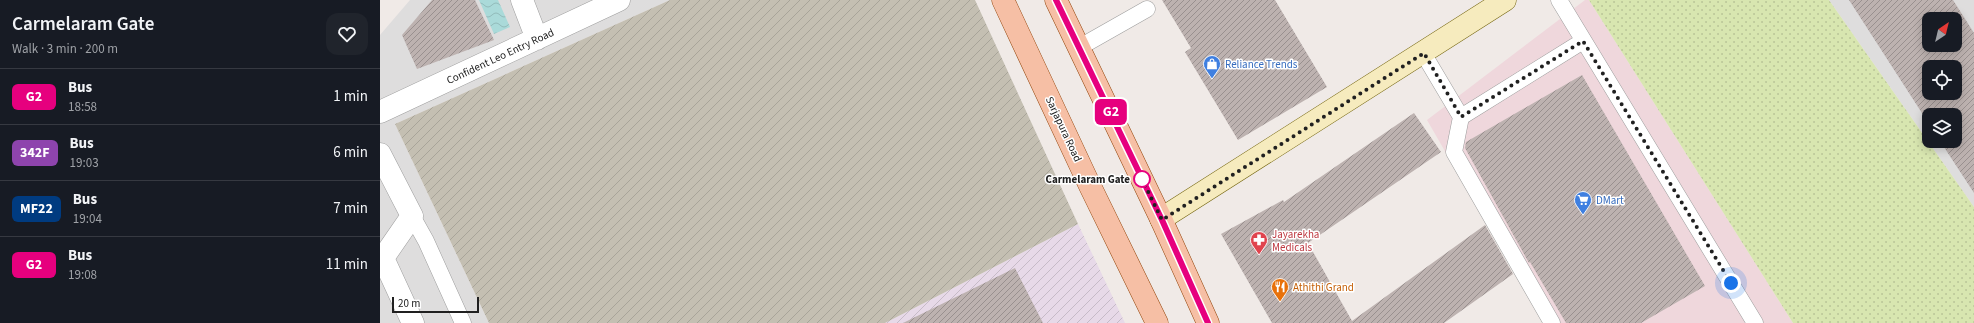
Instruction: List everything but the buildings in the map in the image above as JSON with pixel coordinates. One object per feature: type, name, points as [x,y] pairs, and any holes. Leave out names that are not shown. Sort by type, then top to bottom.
[{"type":"main road","name":"Sarjapura Road","points":[[1003,0],[1087,179],[1157,323]]},
{"type":"main road","points":[[1056,0],[1080,47],[1162,220],[1208,323]]},
{"type":"main road","points":[[1162,220],[1505,0]]},
{"type":"street","points":[[522,0],[537,39]]},
{"type":"street","name":"Confident Leo Entry Road","points":[[380,112],[619,0]]},
{"type":"street","points":[[380,154],[412,216],[382,259],[413,323]]},
{"type":"lane","points":[[1559,0],[1755,323]]},
{"type":"lane","points":[[1080,47],[1147,9]]},
{"type":"lane","points":[[1461,117],[1583,41]]},
{"type":"lane","points":[[1424,53],[1461,117],[1454,152],[1552,323]]},
{"type":"lane","points":[[412,216],[426,241],[463,323]]},
{"type":"shaded area","points":[[410,0],[670,0],[395,124],[489,323],[380,323],[380,35]]},
{"type":"shaded area","points":[[670,0],[975,0],[1078,224],[885,323],[489,323],[395,124]]},
{"type":"shaded area","points":[[1585,0],[1589,0],[1793,323],[1544,323],[1427,120]]},
{"type":"shaded area","points":[[1829,0],[1974,0],[1974,207],[1933,148],[1962,148],[1962,108],[1922,108],[1922,133]]},
{"type":"shaded area","points":[[1078,224],[1125,323],[885,323]]},
{"type":"green space","points":[[1589,0],[1829,0],[1922,133],[1922,148],[1933,148],[1974,207],[1974,323],[1793,323]]},
{"type":"water","points":[[479,0],[498,0],[510,27],[494,34]]},
{"type":"bus line","name":"G2","points":[[1056,0],[1080,47],[1162,220],[1208,323]]},
{"type":"place","name":"Reliance Trends","points":[[1212,79]]},
{"type":"place","name":"Carmelaram Gate","points":[[1142,179]]},
{"type":"place","name":"DMart","points":[[1583,215]]},
{"type":"place","name":"Jayarekha Medicals","points":[[1259,255]]},
{"type":"place","name":"Athithi Grand","points":[[1280,302]]},
{"type":"route","points":[[1142,179],[1162,220],[1424,53],[1461,117],[1583,41],[1731,283]]}]
